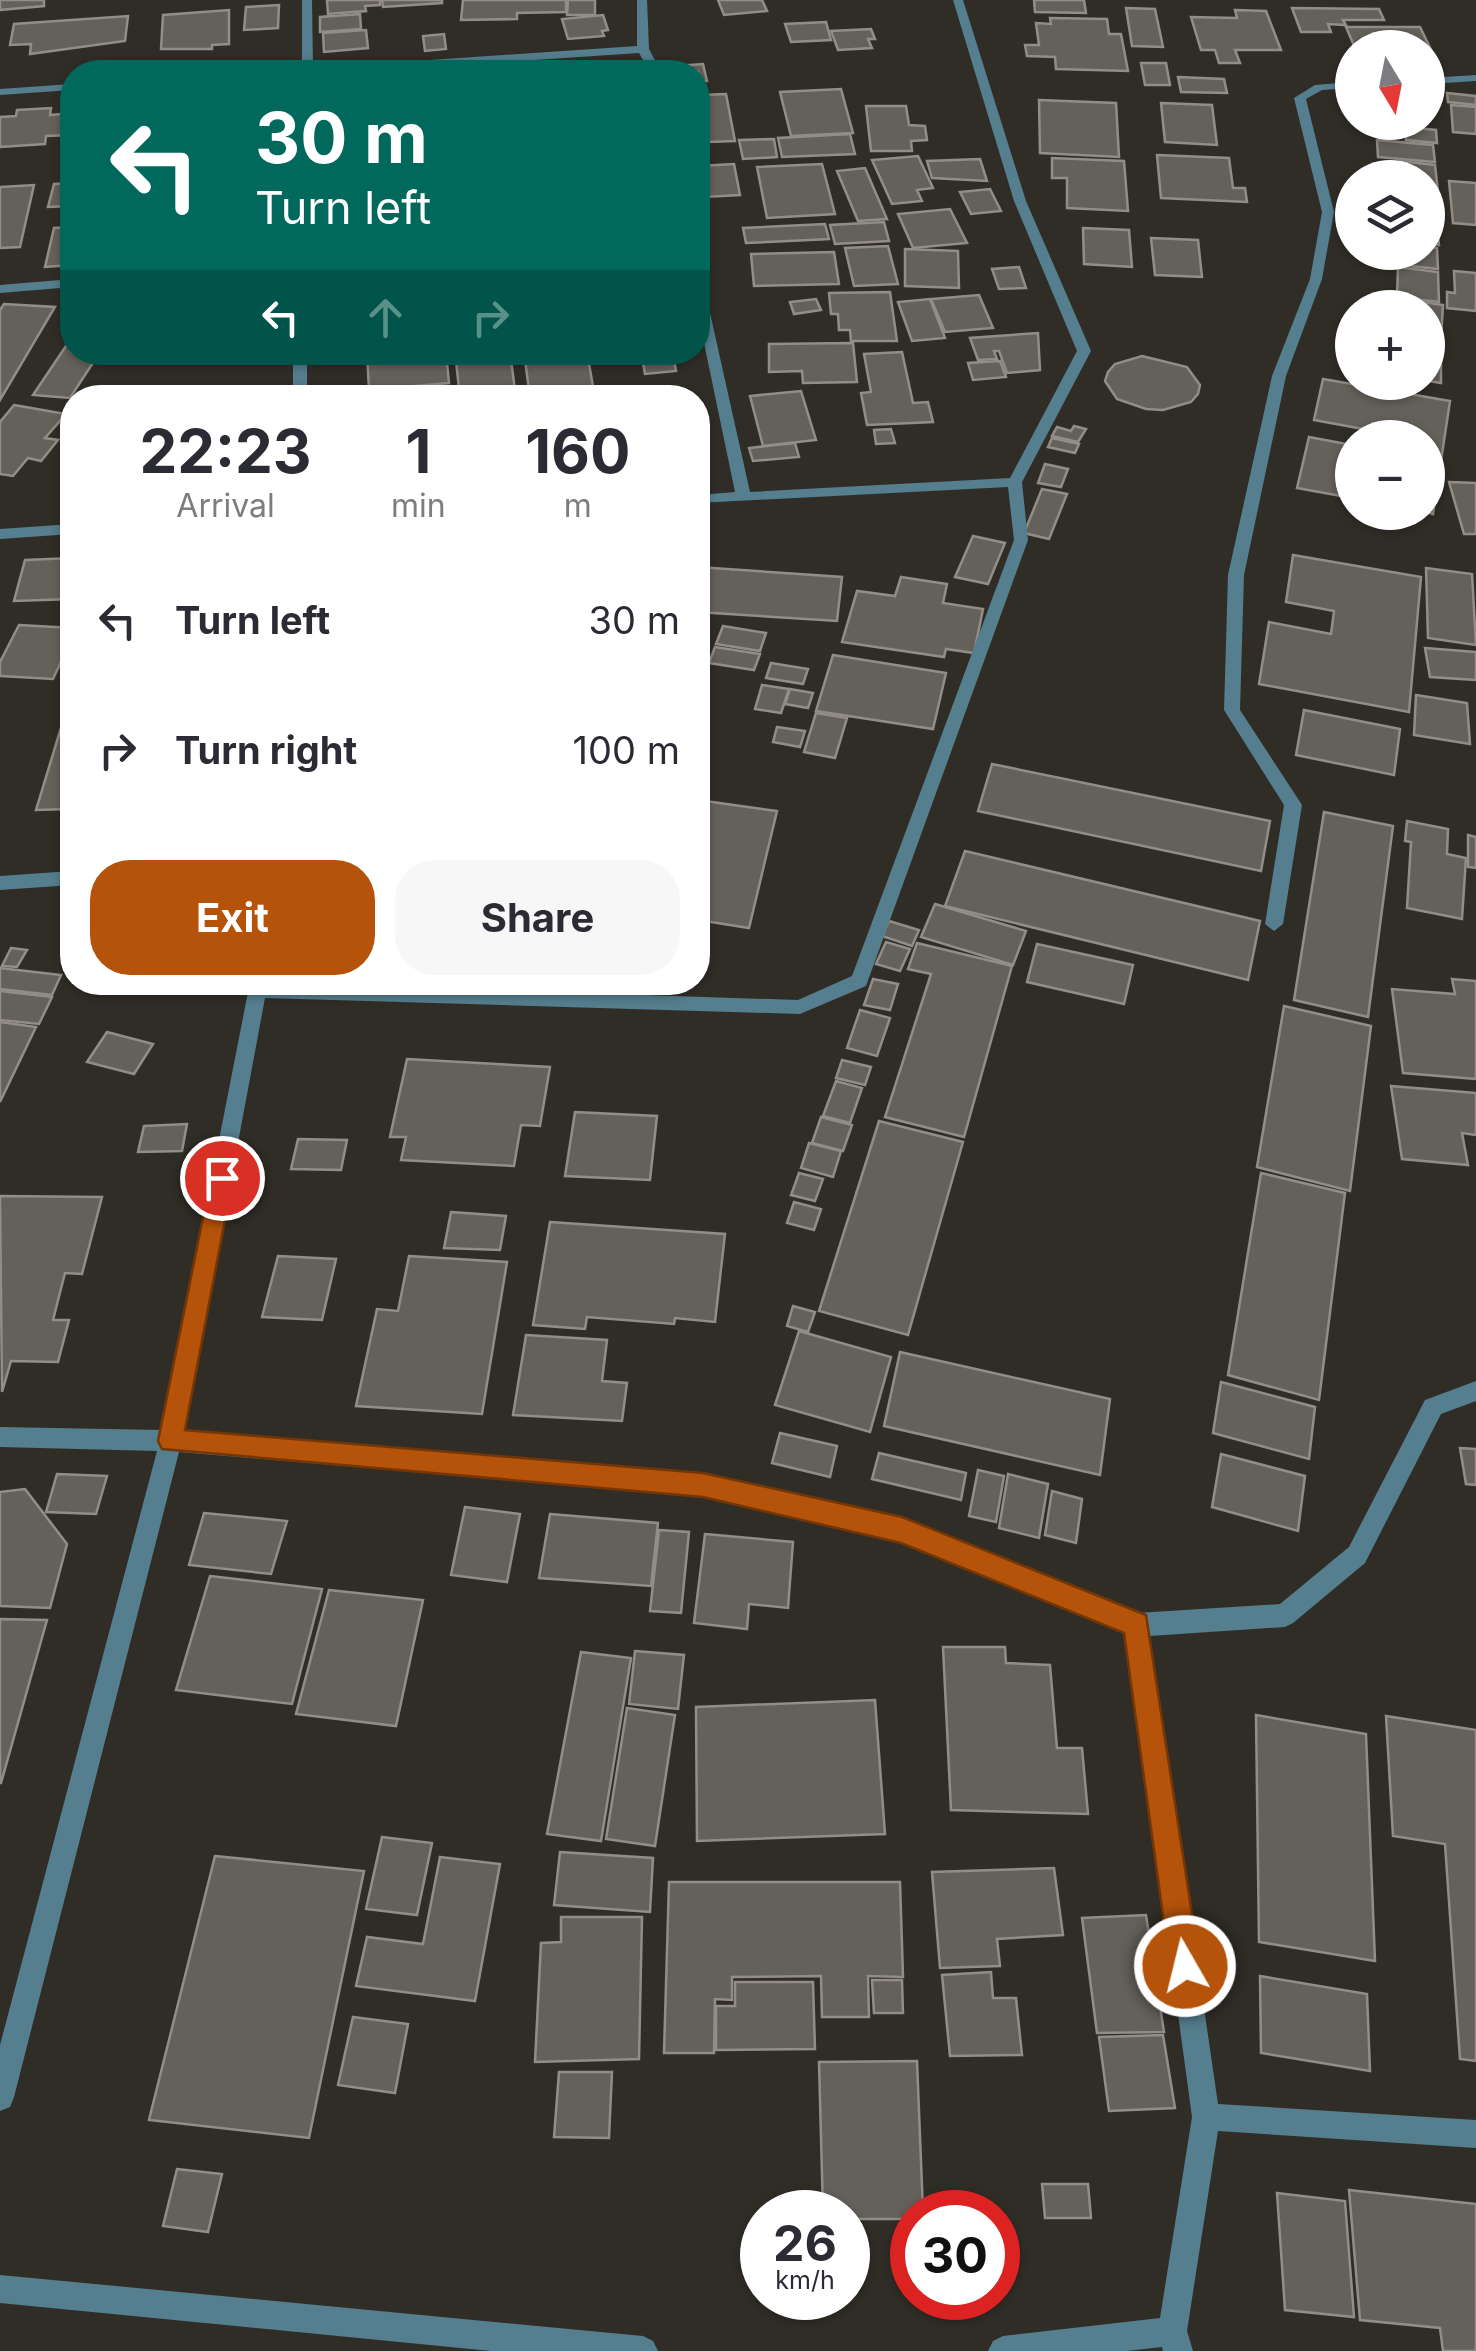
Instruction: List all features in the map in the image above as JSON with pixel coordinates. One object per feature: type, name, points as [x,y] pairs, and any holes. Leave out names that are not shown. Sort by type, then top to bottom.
[{"type":"street","points":[[308,0],[309,60]]},
{"type":"street","points":[[642,0],[643,49],[648,60]]},
{"type":"street","points":[[475,995],[800,1007],[859,980],[1021,540],[1015,482],[1084,351],[1020,201],[958,0]]},
{"type":"street","points":[[483,60],[643,49]]},
{"type":"street","points":[[1445,79],[1476,78]]},
{"type":"street","points":[[1274,924],[1293,805],[1232,710],[1236,575],[1279,376],[1316,278],[1328,212],[1300,98],[1319,87],[1335,86]]},
{"type":"street","points":[[0,92],[60,88]]},
{"type":"street","points":[[0,288],[60,284]]},
{"type":"street","points":[[710,342],[743,495]]},
{"type":"street","points":[[710,498],[1015,482]]},
{"type":"street","points":[[0,534],[60,530]]},
{"type":"street","points":[[0,884],[60,879]]},
{"type":"street","points":[[0,2097],[171,1441],[257,995]]},
{"type":"street","points":[[0,1437],[171,1441],[703,1485],[902,1530],[1136,1624],[1285,1615],[1356,1555],[1433,1406],[1476,1391]]},
{"type":"street","points":[[1003,2351],[1175,2341],[1206,2117],[1136,1624]]},
{"type":"street","points":[[1206,2117],[1476,2134]]},
{"type":"street","points":[[0,2289],[644,2351]]},
{"type":"building","points":[[0,0],[44,0],[44,6],[0,10]]},
{"type":"building","points":[[327,0],[380,0],[380,5],[365,6],[366,11],[328,14]]},
{"type":"building","points":[[382,0],[442,0],[442,3],[383,7]]},
{"type":"building","points":[[463,0],[566,0],[566,12],[517,13],[517,19],[461,20]]},
{"type":"building","points":[[568,0],[595,0],[595,15],[567,15]]},
{"type":"building","points":[[718,0],[762,0],[767,11],[724,15]]},
{"type":"building","points":[[1034,0],[1084,0],[1086,13],[1035,12]]},
{"type":"building","points":[[279,5],[278,28],[244,30],[246,7]]},
{"type":"building","points":[[1126,8],[1155,9],[1163,47],[1132,46]]},
{"type":"building","points":[[1292,8],[1379,9],[1384,20],[1343,20],[1346,25],[1328,24],[1331,32],[1301,32]]},
{"type":"building","points":[[229,10],[229,44],[212,45],[212,49],[161,49],[163,15]]},
{"type":"building","points":[[1235,10],[1266,11],[1281,50],[1235,50],[1240,63],[1219,63],[1215,50],[1201,50],[1191,17],[1237,18]]},
{"type":"building","points":[[360,14],[361,29],[320,32],[320,17]]},
{"type":"building","points":[[603,15],[608,30],[602,31],[604,36],[568,39],[562,19]]},
{"type":"building","points":[[128,16],[125,41],[30,54],[31,44],[10,45],[14,24]]},
{"type":"building","points":[[1050,18],[1107,19],[1109,34],[1121,34],[1128,71],[1056,69],[1055,57],[1027,56],[1025,45],[1039,45],[1036,23],[1051,24]]},
{"type":"building","points":[[826,22],[831,40],[791,42],[785,24]]},
{"type":"building","points":[[1346,27],[1421,30],[1347,30]]},
{"type":"building","points":[[871,29],[875,39],[868,39],[872,48],[838,50],[831,31]]},
{"type":"building","points":[[366,30],[368,48],[324,52],[323,33]]},
{"type":"building","points":[[444,34],[446,49],[425,51],[423,36]]},
{"type":"building","points":[[1141,63],[1166,63],[1170,85],[1145,85]]},
{"type":"building","points":[[1178,77],[1224,79],[1227,93],[1181,92]]},
{"type":"building","points":[[841,89],[853,133],[791,136],[780,92]]},
{"type":"building","points":[[1447,93],[1476,96],[1476,105],[1448,102]]},
{"type":"building","points":[[726,94],[735,141],[710,142],[710,95]]},
{"type":"building","points":[[1039,100],[1116,103],[1119,157],[1040,153]]},
{"type":"building","points":[[1161,103],[1212,105],[1217,145],[1165,142]]},
{"type":"building","points":[[1451,105],[1476,107],[1476,134],[1453,132]]},
{"type":"building","points":[[866,106],[906,106],[909,125],[925,126],[927,140],[911,141],[912,151],[871,151]]},
{"type":"building","points":[[51,108],[50,115],[60,114],[60,135],[46,136],[45,144],[0,147],[0,117],[16,116],[17,110]]},
{"type":"building","points":[[850,134],[855,154],[782,157],[778,138]]},
{"type":"building","points":[[774,139],[777,157],[743,159],[739,140]]},
{"type":"building","points":[[1377,140],[1433,145],[1435,160],[1412,160],[1378,157]]},
{"type":"building","points":[[1157,155],[1229,158],[1233,188],[1245,188],[1247,202],[1161,198]]},
{"type":"building","points":[[918,156],[933,188],[917,190],[922,201],[892,204],[872,160]]},
{"type":"building","points":[[1052,158],[1124,161],[1128,211],[1067,208],[1067,178],[1052,178]]},
{"type":"building","points":[[980,159],[987,181],[932,178],[927,161]]},
{"type":"building","points":[[734,164],[740,195],[710,197],[710,165]]},
{"type":"building","points":[[822,164],[835,214],[767,218],[757,167]]},
{"type":"building","points":[[865,168],[887,219],[858,221],[837,171]]},
{"type":"building","points":[[1449,181],[1476,183],[1476,225],[1453,223]]},
{"type":"building","points":[[54,184],[60,184],[60,206],[48,207]]},
{"type":"building","points":[[34,185],[20,247],[0,248],[0,187]]},
{"type":"building","points":[[990,189],[1001,211],[971,214],[960,192]]},
{"type":"building","points":[[950,209],[967,243],[913,248],[898,214]]},
{"type":"building","points":[[884,222],[889,241],[835,244],[830,225]]},
{"type":"building","points":[[825,224],[829,239],[746,243],[743,228]]},
{"type":"building","points":[[54,228],[60,228],[60,266],[45,267]]},
{"type":"building","points":[[1083,228],[1129,230],[1132,267],[1084,264]]},
{"type":"building","points":[[1151,238],[1198,240],[1202,277],[1155,275]]},
{"type":"building","points":[[888,246],[898,284],[854,286],[845,248]]},
{"type":"building","points":[[905,249],[958,251],[959,288],[905,286]]},
{"type":"building","points":[[834,252],[839,284],[754,286],[751,254]]},
{"type":"building","points":[[1019,267],[1026,288],[999,289],[992,269]]},
{"type":"building","points":[[1398,270],[1438,272],[1439,290],[1397,290]]},
{"type":"building","points":[[1454,271],[1476,273],[1476,311],[1447,308],[1447,292],[1455,293]]},
{"type":"building","points":[[890,292],[897,341],[851,341],[850,330],[839,330],[838,314],[831,314],[829,293]]},
{"type":"building","points":[[979,295],[993,328],[945,332],[931,299]]},
{"type":"building","points":[[816,299],[821,310],[794,314],[790,302]]},
{"type":"building","points":[[930,299],[945,338],[912,341],[898,302]]},
{"type":"building","points":[[4,304],[55,307],[0,400],[0,310]]},
{"type":"building","points":[[1038,333],[1040,370],[1007,373],[999,351],[994,351],[997,359],[978,360],[970,338]]},
{"type":"building","points":[[853,343],[857,382],[803,383],[802,371],[769,372],[769,344]]},
{"type":"building","points":[[902,352],[913,403],[928,402],[933,422],[867,425],[861,393],[871,392],[864,354]]},
{"type":"building","points":[[60,355],[60,365],[92,365],[78,385],[60,385],[60,397],[33,395]]},
{"type":"building","points":[[1142,356],[1187,367],[1200,385],[1198,394],[1191,402],[1163,410],[1117,399],[1105,381],[1108,372],[1115,364]]},
{"type":"building","points":[[1000,361],[1006,377],[973,380],[968,363]]},
{"type":"building","points":[[368,365],[447,365],[449,383],[369,385]]},
{"type":"building","points":[[456,365],[512,365],[514,385],[459,385]]},
{"type":"building","points":[[526,365],[589,365],[593,385],[528,385]]},
{"type":"building","points":[[643,365],[675,365],[676,371],[645,374]]},
{"type":"building","points":[[1323,379],[1335,381],[1335,400],[1450,401],[1445,434],[1445,420],[1335,420],[1335,424],[1314,420]]},
{"type":"building","points":[[801,391],[816,440],[763,446],[750,396]]},
{"type":"building","points":[[14,405],[60,413],[60,421],[45,438],[58,440],[41,461],[28,458],[13,476],[0,474],[0,422]]},
{"type":"building","points":[[1074,426],[1086,429],[1078,442],[1052,436],[1057,427],[1071,431]]},
{"type":"building","points":[[891,429],[895,443],[876,444],[874,430]]},
{"type":"building","points":[[1309,437],[1335,442],[1335,495],[1297,488]]},
{"type":"building","points":[[1052,438],[1079,444],[1075,453],[1048,447]]},
{"type":"building","points":[[795,443],[799,457],[753,461],[749,448]]},
{"type":"building","points":[[1045,464],[1068,469],[1061,487],[1038,483]]},
{"type":"building","points":[[1449,482],[1476,483],[1476,534],[1464,534]]},
{"type":"building","points":[[1042,489],[1067,494],[1049,539],[1024,533]]},
{"type":"building","points":[[973,536],[1005,543],[988,584],[955,577]]},
{"type":"building","points":[[1293,555],[1421,577],[1409,712],[1259,684],[1269,622],[1331,634],[1334,611],[1286,602]]},
{"type":"building","points":[[60,559],[60,599],[14,601],[25,560]]},
{"type":"building","points":[[710,568],[842,577],[837,621],[710,613]]},
{"type":"building","points":[[1426,568],[1472,574],[1476,645],[1428,638]]},
{"type":"building","points":[[901,577],[947,584],[943,603],[983,609],[974,653],[946,649],[944,657],[842,642],[857,591],[895,596]]},
{"type":"building","points":[[19,625],[60,627],[60,664],[53,679],[0,676],[0,662]]},
{"type":"building","points":[[723,626],[766,633],[760,651],[716,644]]},
{"type":"building","points":[[715,647],[760,654],[754,670],[710,660]]},
{"type":"building","points":[[1425,648],[1476,652],[1476,680],[1430,677]]},
{"type":"building","points":[[833,655],[946,673],[933,729],[816,711]]},
{"type":"building","points":[[771,663],[808,669],[803,684],[766,678]]},
{"type":"building","points":[[762,685],[789,689],[781,713],[755,709]]},
{"type":"building","points":[[790,689],[813,693],[808,708],[785,704]]},
{"type":"building","points":[[1416,695],[1467,703],[1470,744],[1414,735]]},
{"type":"building","points":[[1304,710],[1400,729],[1394,775],[1296,755]]},
{"type":"building","points":[[816,713],[847,718],[835,758],[804,752]]},
{"type":"building","points":[[777,727],[805,731],[800,747],[773,742]]},
{"type":"building","points":[[60,731],[60,809],[36,810]]},
{"type":"building","points":[[992,764],[1270,821],[1261,871],[978,811]]},
{"type":"building","points":[[710,802],[777,811],[749,928],[710,922]]},
{"type":"building","points":[[1324,812],[1393,826],[1368,1017],[1294,1000]]},
{"type":"building","points":[[1407,821],[1448,829],[1447,854],[1466,858],[1462,919],[1407,908],[1411,842],[1405,841]]},
{"type":"building","points":[[1468,835],[1476,837],[1476,868],[1468,867]]},
{"type":"building","points":[[965,851],[1260,921],[1248,980],[945,906]]},
{"type":"building","points":[[935,904],[1026,931],[1013,965],[921,937]]},
{"type":"building","points":[[889,921],[919,930],[912,946],[882,936]]},
{"type":"building","points":[[886,942],[910,949],[900,971],[876,964]]},
{"type":"building","points":[[917,943],[1012,966],[964,1137],[885,1117],[931,974],[908,969]]},
{"type":"building","points":[[1037,944],[1133,965],[1124,1004],[1027,982]]},
{"type":"building","points":[[11,948],[27,950],[17,967],[2,966]]},
{"type":"building","points":[[0,968],[60,975],[52,995],[0,989]]},
{"type":"building","points":[[873,979],[898,984],[890,1010],[864,1005]]},
{"type":"building","points":[[1452,979],[1476,981],[1476,1079],[1403,1073],[1392,989],[1455,994]]},
{"type":"building","points":[[0,991],[52,997],[39,1024],[0,1020]]},
{"type":"building","points":[[1284,1006],[1371,1026],[1350,1191],[1257,1167]]},
{"type":"building","points":[[860,1010],[890,1018],[877,1056],[847,1048]]},
{"type":"building","points":[[0,1022],[36,1027],[0,1102]]},
{"type":"building","points":[[107,1032],[153,1044],[134,1074],[87,1062]]},
{"type":"building","points":[[407,1059],[550,1067],[540,1126],[521,1125],[514,1166],[401,1160],[406,1137],[390,1137]]},
{"type":"building","points":[[842,1060],[871,1067],[865,1085],[836,1078]]},
{"type":"building","points":[[836,1081],[862,1088],[850,1123],[823,1116]]},
{"type":"building","points":[[1391,1086],[1476,1093],[1476,1135],[1462,1133],[1468,1165],[1402,1159]]},
{"type":"building","points":[[575,1112],[657,1116],[650,1180],[565,1176]]},
{"type":"building","points":[[821,1117],[852,1125],[843,1151],[812,1143]]},
{"type":"building","points":[[879,1121],[963,1142],[908,1335],[819,1311]]},
{"type":"building","points":[[187,1124],[182,1151],[138,1152],[144,1126]]},
{"type":"building","points":[[298,1139],[347,1140],[341,1170],[291,1169]]},
{"type":"building","points":[[809,1143],[841,1151],[833,1177],[801,1168]]},
{"type":"building","points":[[799,1173],[823,1179],[815,1201],[791,1195]]},
{"type":"building","points":[[1261,1173],[1345,1193],[1319,1400],[1228,1375]]},
{"type":"building","points":[[0,1196],[102,1197],[82,1274],[65,1273],[53,1320],[69,1320],[58,1362],[11,1361],[2,1392]]},
{"type":"building","points":[[794,1202],[821,1209],[814,1230],[787,1223]]},
{"type":"building","points":[[451,1212],[506,1216],[500,1250],[444,1248]]},
{"type":"building","points":[[550,1222],[725,1234],[715,1322],[675,1318],[674,1324],[587,1317],[585,1329],[533,1325]]},
{"type":"building","points":[[278,1256],[336,1259],[322,1320],[262,1317]]},
{"type":"building","points":[[409,1256],[507,1262],[482,1414],[356,1406],[377,1309],[398,1311]]},
{"type":"building","points":[[793,1306],[815,1312],[808,1332],[787,1326]]},
{"type":"building","points":[[799,1331],[891,1357],[870,1432],[775,1405]]},
{"type":"building","points":[[526,1335],[607,1340],[602,1381],[627,1383],[622,1421],[513,1415]]},
{"type":"building","points":[[900,1352],[1110,1399],[1100,1475],[884,1426]]},
{"type":"building","points":[[1221,1382],[1315,1407],[1309,1459],[1213,1433]]},
{"type":"building","points":[[780,1433],[837,1446],[830,1477],[772,1463]]},
{"type":"building","points":[[1460,1448],[1476,1449],[1476,1485],[1466,1484]]},
{"type":"building","points":[[879,1453],[966,1473],[961,1500],[872,1479]]},
{"type":"building","points":[[1221,1454],[1305,1476],[1298,1531],[1212,1507]]},
{"type":"building","points":[[978,1470],[1004,1476],[996,1522],[969,1516]]},
{"type":"building","points":[[57,1474],[107,1476],[96,1514],[46,1512]]},
{"type":"building","points":[[1008,1474],[1048,1484],[1039,1538],[999,1528]]},
{"type":"building","points":[[25,1489],[67,1544],[50,1608],[0,1606],[0,1492]]},
{"type":"building","points":[[1052,1491],[1082,1499],[1076,1543],[1045,1535]]},
{"type":"building","points":[[465,1507],[520,1514],[507,1582],[451,1575]]},
{"type":"building","points":[[204,1513],[287,1521],[271,1574],[189,1565]]},
{"type":"building","points":[[550,1514],[658,1523],[651,1586],[539,1578]]},
{"type":"building","points":[[659,1530],[689,1532],[681,1613],[650,1611]]},
{"type":"building","points":[[705,1534],[793,1542],[788,1608],[749,1604],[747,1629],[694,1623]]},
{"type":"building","points":[[210,1576],[322,1589],[292,1704],[176,1690]]},
{"type":"building","points":[[329,1590],[423,1600],[396,1726],[296,1714]]},
{"type":"building","points":[[0,1619],[47,1620],[1,1783],[0,1783]]},
{"type":"building","points":[[943,1647],[1005,1647],[1006,1663],[1050,1665],[1057,1748],[1082,1748],[1088,1814],[951,1810]]},
{"type":"building","points":[[635,1651],[684,1655],[678,1709],[629,1704]]},
{"type":"building","points":[[581,1652],[631,1658],[601,1841],[547,1834]]},
{"type":"building","points":[[875,1700],[885,1834],[697,1841],[696,1707]]},
{"type":"building","points":[[627,1708],[675,1715],[655,1846],[606,1839]]},
{"type":"building","points":[[1256,1715],[1366,1734],[1375,1961],[1259,1942]]},
{"type":"building","points":[[1386,1716],[1476,1730],[1476,2061],[1460,2059],[1445,1844],[1393,1836]]},
{"type":"building","points":[[382,1837],[432,1843],[417,1915],[366,1909]]},
{"type":"building","points":[[560,1852],[653,1858],[650,1912],[554,1905]]},
{"type":"building","points":[[215,1856],[364,1871],[309,2138],[149,2120]]},
{"type":"building","points":[[440,1857],[500,1864],[475,2001],[356,1986],[367,1937],[423,1944]]},
{"type":"building","points":[[1054,1868],[1063,1935],[997,1939],[1000,1966],[940,1968],[932,1872]]},
{"type":"building","points":[[669,1882],[900,1882],[903,1977],[868,1976],[869,2017],[822,2017],[821,1976],[732,1977],[732,2000],[715,1999],[714,2053],[664,2053]]},
{"type":"building","points":[[1146,1915],[1164,2032],[1097,2033],[1082,1918]]},
{"type":"building","points":[[561,1917],[642,1917],[639,2059],[535,2062],[541,1943],[561,1942]]},
{"type":"building","points":[[991,1972],[993,1998],[1016,1998],[1022,2055],[950,2056],[942,1975]]},
{"type":"building","points":[[1260,1976],[1367,1994],[1370,2071],[1261,2053]]},
{"type":"building","points":[[872,1980],[902,1980],[903,2013],[874,2013]]},
{"type":"building","points":[[735,1982],[813,1982],[815,2049],[716,2050],[716,2006],[735,2006]]},
{"type":"building","points":[[353,2017],[408,2024],[395,2093],[338,2085]]},
{"type":"building","points":[[1163,2035],[1175,2108],[1109,2111],[1099,2037]]},
{"type":"building","points":[[917,2061],[922,2190],[890,2190],[890,2219],[870,2219],[870,2190],[822,2190],[819,2062]]},
{"type":"building","points":[[559,2072],[612,2072],[609,2138],[554,2137]]},
{"type":"building","points":[[177,2169],[222,2174],[208,2232],[163,2226]]},
{"type":"building","points":[[1042,2184],[1088,2184],[1091,2218],[1045,2218]]},
{"type":"building","points":[[1349,2190],[1476,2204],[1476,2351],[1443,2351],[1440,2328],[1360,2320]]},
{"type":"building","points":[[1277,2193],[1345,2201],[1354,2317],[1285,2310]]},
{"type":"route","points":[[222,1178],[171,1441],[703,1485],[902,1530],[1136,1624],[1185,1966]]}]
